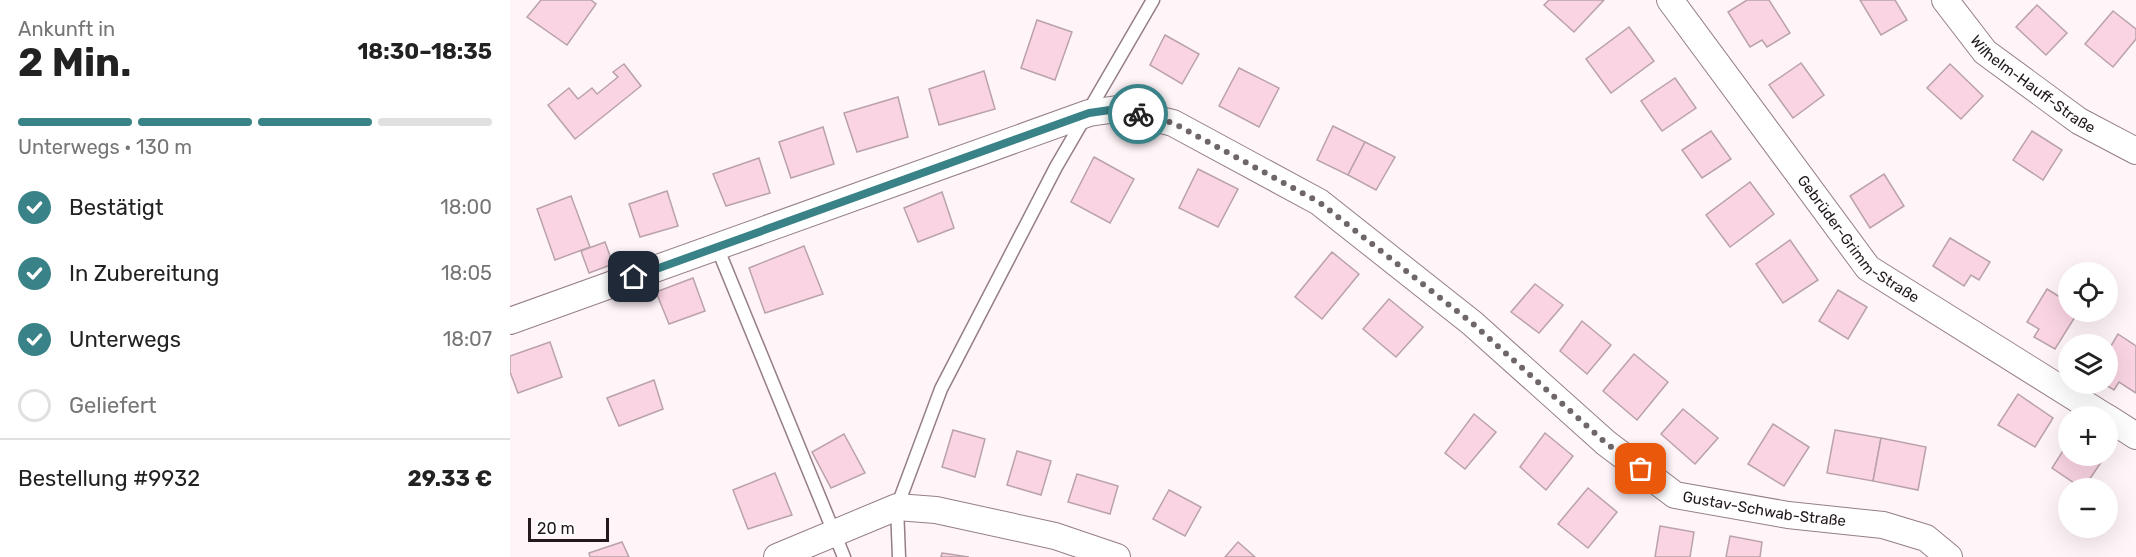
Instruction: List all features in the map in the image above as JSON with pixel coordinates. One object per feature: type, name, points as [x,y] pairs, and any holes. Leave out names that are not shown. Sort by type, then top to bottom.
[{"type":"street","name":"Gebrüder-Grimm-Straße","points":[[1670,0],[1868,268],[2088,406]]},
{"type":"street","name":"Wilhelm-Hauff-Straße","points":[[1945,0],[1985,52],[2079,121],[2136,151]]},
{"type":"street","name":"Gustav-Schwab-Straße","points":[[510,321],[1089,113],[1117,109],[1173,123],[1319,202],[1472,323],[1606,443],[1676,495],[1788,515],[1883,525],[1926,538],[1949,557]]},
{"type":"street","name":"Gebrüder-Grimm-Straße","points":[[2118,425],[2136,436]]},
{"type":"street","points":[[777,557],[897,507],[936,510],[1055,536],[1117,557]]},
{"type":"lane","points":[[899,557],[897,507],[941,389],[1056,166],[1153,0]]},
{"type":"lane","points":[[717,247],[832,534],[844,557]]},
{"type":"building","points":[[541,0],[591,0],[596,4],[567,45],[527,17]]},
{"type":"building","points":[[1549,0],[1604,0],[1574,32],[1544,5]]},
{"type":"building","points":[[1747,0],[1769,0],[1790,33],[1767,47],[1762,40],[1750,47],[1728,12]]},
{"type":"building","points":[[1860,0],[1895,0],[1907,20],[1881,35]]},
{"type":"building","points":[[2037,5],[2067,33],[2046,55],[2016,27]]},
{"type":"building","points":[[2113,11],[2136,29],[2136,39],[2113,67],[2085,44]]},
{"type":"building","points":[[1037,20],[1072,32],[1055,80],[1021,68]]},
{"type":"building","points":[[1629,27],[1654,61],[1611,93],[1586,59]]},
{"type":"building","points":[[1165,35],[1199,54],[1182,84],[1150,65]]},
{"type":"building","points":[[1801,63],[1824,95],[1793,118],[1769,85]]},
{"type":"building","points":[[624,64],[641,86],[575,139],[548,105],[569,88],[578,99],[592,88],[597,94],[618,77],[613,72]]},
{"type":"building","points":[[1950,64],[1983,96],[1961,119],[1927,88]]},
{"type":"building","points":[[1239,68],[1279,88],[1259,127],[1219,106]]},
{"type":"building","points":[[984,71],[995,109],[939,125],[929,89]]},
{"type":"building","points":[[1675,78],[1696,108],[1662,131],[1641,101]]},
{"type":"building","points":[[898,97],[908,137],[857,152],[844,113]]},
{"type":"building","points":[[1333,126],[1365,142],[1348,175],[1317,160]]},
{"type":"building","points":[[823,127],[834,164],[791,178],[779,142]]},
{"type":"building","points":[[1711,131],[1731,159],[1702,178],[1682,150]]},
{"type":"building","points":[[2032,131],[2062,150],[2043,180],[2013,160]]},
{"type":"building","points":[[1365,142],[1395,157],[1376,190],[1348,175]]},
{"type":"building","points":[[1094,157],[1134,179],[1110,223],[1071,202]]},
{"type":"building","points":[[759,158],[770,193],[726,206],[713,174]]},
{"type":"building","points":[[1198,169],[1238,189],[1218,227],[1179,208]]},
{"type":"building","points":[[1884,174],[1904,206],[1870,228],[1850,196]]},
{"type":"building","points":[[1750,182],[1774,214],[1730,247],[1706,215]]},
{"type":"building","points":[[667,191],[678,226],[640,237],[629,204]]},
{"type":"building","points":[[942,192],[954,228],[918,242],[904,208]]},
{"type":"building","points":[[571,196],[590,247],[555,260],[537,209]]},
{"type":"building","points":[[1950,238],[1990,262],[1979,280],[1971,275],[1964,286],[1933,266]]},
{"type":"building","points":[[1790,240],[1818,280],[1783,303],[1756,264]]},
{"type":"building","points":[[605,242],[613,264],[589,273],[581,251]]},
{"type":"building","points":[[804,246],[823,294],[765,313],[749,268]]},
{"type":"building","points":[[1332,252],[1359,274],[1322,319],[1295,297]]},
{"type":"building","points":[[693,278],[705,311],[669,324],[656,292]]},
{"type":"building","points":[[1535,284],[1563,305],[1539,333],[1511,312]]},
{"type":"building","points":[[2047,289],[2058,296],[2058,322],[2072,322],[2064,334],[2058,334],[2058,344],[2055,349],[2034,337],[2039,329],[2027,322]]},
{"type":"building","points":[[1838,290],[1867,307],[1848,339],[1819,321]]},
{"type":"building","points":[[1389,299],[1423,327],[1396,357],[1363,329]]},
{"type":"building","points":[[1582,321],[1611,345],[1587,374],[1560,351]]},
{"type":"building","points":[[2118,334],[2136,346],[2136,393],[2119,382],[2118,384]]},
{"type":"building","points":[[550,342],[562,377],[518,393],[510,372],[510,356]]},
{"type":"building","points":[[1634,354],[1668,382],[1637,420],[1603,391]]},
{"type":"building","points":[[654,380],[663,409],[619,426],[607,398]]},
{"type":"building","points":[[2018,394],[2053,418],[2035,447],[1998,425]]},
{"type":"building","points":[[1683,409],[1718,438],[1695,464],[1661,434]]},
{"type":"building","points":[[1474,414],[1496,432],[1465,469],[1445,453]]},
{"type":"building","points":[[1773,424],[1809,447],[1784,486],[1748,464]]},
{"type":"building","points":[[953,430],[985,439],[975,477],[942,467]]},
{"type":"building","points":[[1835,430],[1881,438],[1873,481],[1827,473]]},
{"type":"building","points":[[1545,433],[1573,456],[1546,490],[1520,467]]},
{"type":"building","points":[[844,434],[865,473],[831,488],[812,452]]},
{"type":"building","points":[[1881,438],[1926,447],[1918,490],[1873,481]]},
{"type":"building","points":[[1017,451],[1051,461],[1041,495],[1007,485]]},
{"type":"building","points":[[2058,459],[2058,466],[2099,466],[2090,478],[2067,478],[2052,468]]},
{"type":"building","points":[[775,473],[792,515],[748,529],[733,490]]},
{"type":"building","points":[[1077,474],[1118,486],[1110,514],[1068,502]]},
{"type":"building","points":[[1588,488],[1617,512],[1588,548],[1558,524]]},
{"type":"building","points":[[1169,490],[1201,507],[1185,536],[1153,519]]},
{"type":"building","points":[[1660,526],[1694,532],[1690,557],[1655,557]]},
{"type":"building","points":[[1730,536],[1762,542],[1760,557],[1726,557]]},
{"type":"building","points":[[622,542],[629,557],[590,557],[589,553]]},
{"type":"building","points":[[1238,542],[1255,557],[1225,557]]},
{"type":"building","points":[[942,553],[969,557],[941,557]]},
{"type":"way so far","points":[[1138,114],[1173,123],[1319,202],[1472,323],[1606,443],[1641,469]]},
{"type":"route","points":[[634,277],[1089,113],[1117,109],[1138,114]]}]
